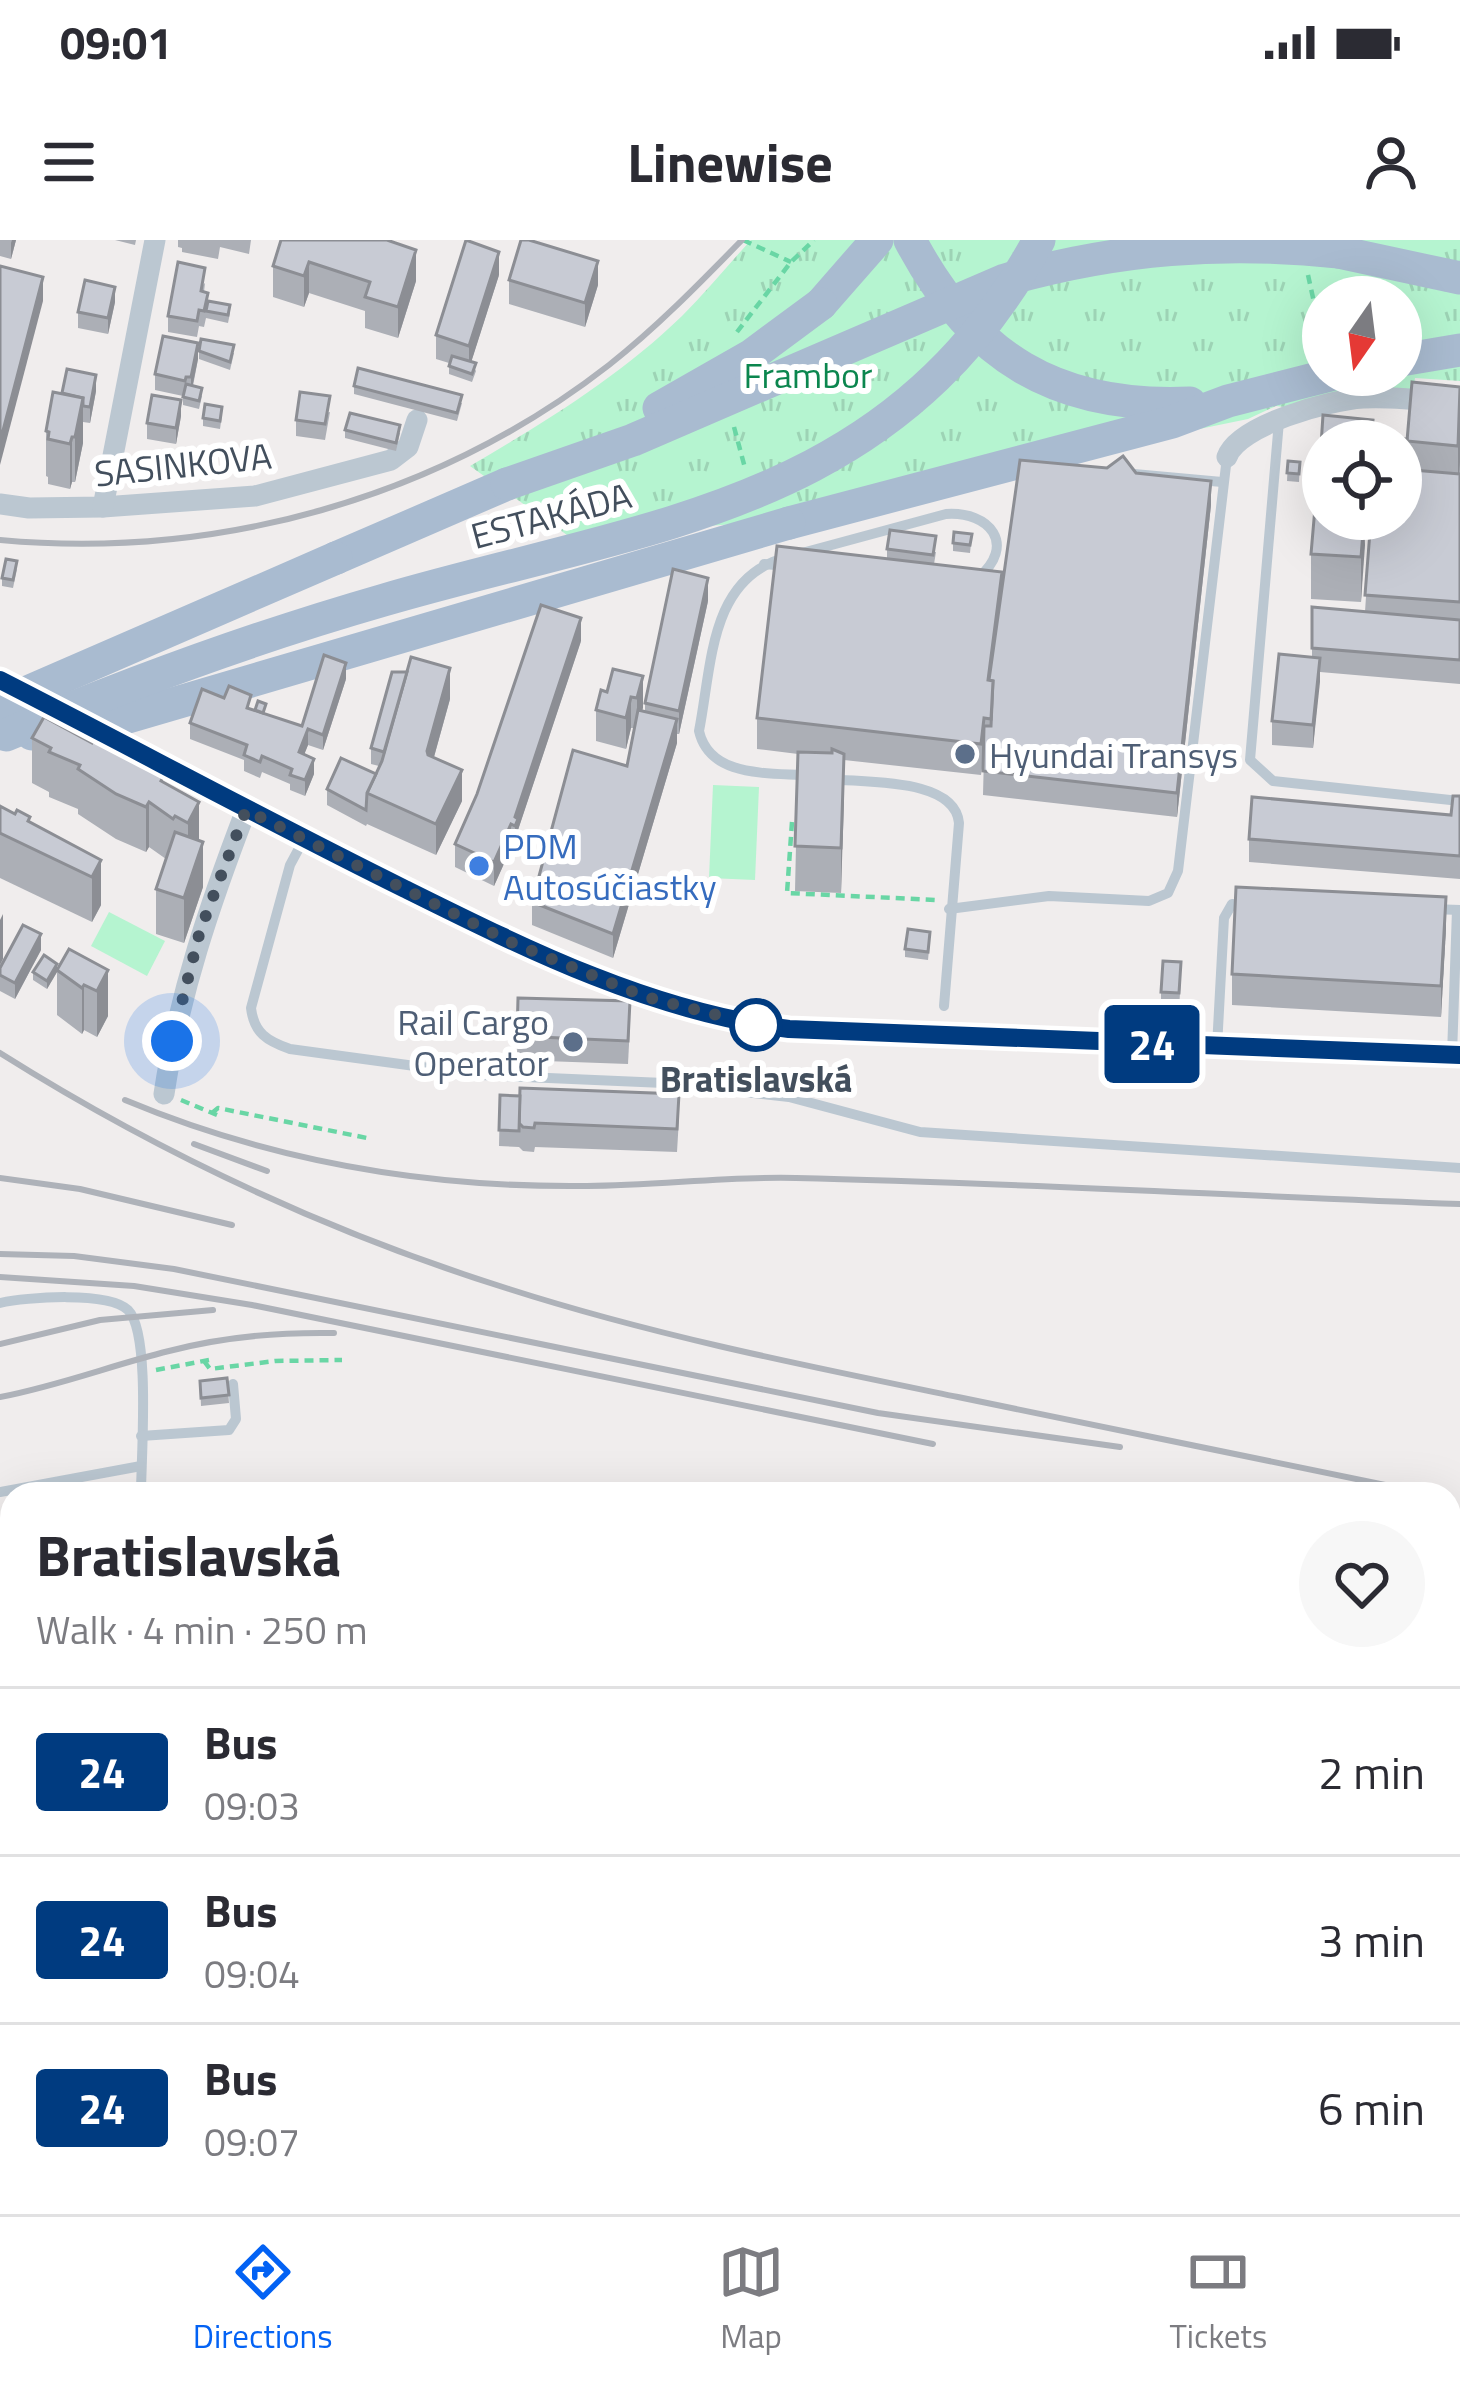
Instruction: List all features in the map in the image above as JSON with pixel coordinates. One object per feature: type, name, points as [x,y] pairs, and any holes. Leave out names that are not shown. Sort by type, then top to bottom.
[{"type":"main road","name":"ESTAKÁDA","points":[[2,726],[685,395],[752,355],[821,304],[877,240]]},
{"type":"main road","points":[[910,240],[960,319],[987,345],[1035,376],[1108,401],[1144,405],[1228,401]]},
{"type":"main road","name":"ESTAKÁDA","points":[[2,726],[386,599],[674,524],[798,476],[863,436],[940,372],[996,308],[1039,240]]},
{"type":"main road","points":[[507,484],[633,440],[1005,280],[1044,269],[1146,248],[1250,244],[1339,252],[1460,278]]},
{"type":"main road","points":[[1422,356],[1460,350]]},
{"type":"main road","points":[[2,726],[76,732],[789,523],[1172,422],[1228,401],[1302,382]]},
{"type":"street","points":[[103,507],[155,240]]},
{"type":"street","points":[[1227,457],[1232,445],[1248,431],[1336,403],[1364,398],[1460,404]]},
{"type":"street","name":"SASINKOVA","points":[[0,504],[103,507],[255,496],[391,460],[408,447],[417,420]]},
{"type":"street","points":[[0,680],[515,944],[646,997],[746,1024],[1456,1055]]},
{"type":"street","points":[[164,1094],[172,1041],[200,931],[246,810]]},
{"type":"lane","points":[[1280,421],[1250,760],[1274,781],[1460,801]]},
{"type":"lane","points":[[950,909],[1049,896],[1149,901],[1168,893],[1178,871],[1227,457]]},
{"type":"lane","points":[[1103,475],[1141,472],[1222,482]]},
{"type":"lane","points":[[944,1006],[959,823],[956,806],[928,790],[727,766],[713,760],[699,731],[725,604],[740,580],[764,564],[946,514],[969,513],[985,520],[994,535],[996,555],[977,579],[961,581]]},
{"type":"lane","points":[[764,564],[808,568]]},
{"type":"lane","points":[[304,839],[290,865],[251,1008],[264,1038],[290,1049],[481,1075],[664,1083],[789,1096],[920,1132],[1460,1168]]},
{"type":"lane","points":[[1217,1047],[1225,918],[1232,904],[1254,905]]},
{"type":"lane","points":[[1412,908],[1459,910],[1456,1055]]},
{"type":"lane","points":[[0,1304],[20,1299],[79,1299],[124,1305],[140,1333],[141,1482]]},
{"type":"lane","points":[[141,1436],[229,1430],[236,1419],[233,1384]]},
{"type":"lane","points":[[54,1482],[141,1466]]},
{"type":"path","points":[[743,240],[790,262]]},
{"type":"path","points":[[1305,263],[1308,276]]},
{"type":"path","points":[[792,822],[787,893],[937,900]]},
{"type":"path","points":[[164,1094],[215,1114],[218,1108],[372,1139]]},
{"type":"path","points":[[142,1374],[207,1360],[210,1370],[275,1361],[342,1360]]},
{"type":"green space","name":"Frambor","points":[[751,240],[1460,240],[1460,340],[1422,345],[1422,276],[1302,276],[1302,372],[767,522],[567,535],[470,466],[607,379],[682,316]]},
{"type":"green space","points":[[1460,361],[1460,381],[1422,378],[1422,370]]},
{"type":"green space","points":[[1302,393],[1389,396],[1276,406],[1248,419],[1141,441]]},
{"type":"green space","points":[[713,785],[759,787],[755,880],[709,878]]},
{"type":"green space","points":[[109,912],[165,941],[147,976],[91,946]]},
{"type":"building","points":[[281,240],[387,240],[416,250],[398,307],[365,297],[370,282],[309,262],[304,276],[273,266]]},
{"type":"building","points":[[466,240],[499,252],[469,346],[436,335]]},
{"type":"building","points":[[521,240],[598,261],[585,303],[509,280]]},
{"type":"building","points":[[178,262],[205,268],[201,291],[208,293],[197,321],[168,316]]},
{"type":"building","points":[[0,266],[43,277],[0,442]]},
{"type":"building","points":[[85,280],[115,287],[108,318],[78,312]]},
{"type":"building","points":[[208,301],[230,305],[228,315],[206,311]]},
{"type":"building","points":[[163,336],[198,343],[191,377],[185,381],[155,374]]},
{"type":"building","points":[[201,339],[234,345],[230,362],[199,351]]},
{"type":"building","points":[[452,356],[476,363],[472,374],[449,366]]},
{"type":"building","points":[[358,368],[462,395],[457,413],[354,386]]},
{"type":"building","points":[[67,369],[96,375],[90,407],[83,406],[83,398],[62,393]]},
{"type":"building","points":[[1422,383],[1460,387],[1458,446],[1422,442],[1422,420],[1409,420],[1411,396],[1422,396]]},
{"type":"building","points":[[186,384],[202,388],[199,401],[183,397]]},
{"type":"building","points":[[53,392],[83,398],[70,444],[48,439]]},
{"type":"building","points":[[300,392],[330,396],[325,424],[296,420]]},
{"type":"building","points":[[152,395],[181,400],[176,428],[147,423]]},
{"type":"building","points":[[205,404],[222,407],[220,421],[203,418]]},
{"type":"building","points":[[350,413],[400,425],[396,443],[345,430]]},
{"type":"building","points":[[1323,415],[1373,420],[1323,420]]},
{"type":"building","points":[[1123,456],[1136,473],[1211,481],[1177,793],[983,771],[984,726],[991,726],[993,681],[989,680],[1020,460],[1107,468]]},
{"type":"building","points":[[1288,461],[1300,462],[1299,474],[1287,473]]},
{"type":"building","points":[[1422,471],[1460,474],[1460,602],[1365,595],[1369,540],[1422,540]]},
{"type":"building","points":[[890,530],[936,536],[933,555],[887,549]]},
{"type":"building","points":[[954,532],[972,534],[970,545],[953,543]]},
{"type":"building","points":[[1312,540],[1362,540],[1361,557],[1311,554]]},
{"type":"building","points":[[777,546],[1002,572],[988,680],[993,681],[991,719],[984,718],[981,744],[757,718]]},
{"type":"building","points":[[6,559],[17,561],[13,580],[2,578]]},
{"type":"building","points":[[673,569],[708,578],[679,711],[645,703]]},
{"type":"building","points":[[541,605],[581,618],[518,819],[515,826],[511,824],[494,862],[455,844],[477,794]]},
{"type":"building","points":[[1312,607],[1460,620],[1460,660],[1312,648]]},
{"type":"building","points":[[1279,654],[1320,658],[1313,725],[1272,721]]},
{"type":"building","points":[[324,655],[346,663],[323,735],[308,729],[299,752],[314,759],[305,780],[262,756],[260,762],[244,755],[247,745],[190,723],[202,689],[224,698],[229,686],[251,695],[247,708],[302,726]]},
{"type":"building","points":[[411,657],[450,668],[427,751],[462,770],[436,824],[367,793],[382,761]]},
{"type":"building","points":[[613,669],[643,676],[626,718],[596,710]]},
{"type":"building","points":[[392,672],[407,672],[384,752],[371,748]]},
{"type":"building","points":[[638,710],[677,719],[613,934],[532,902],[573,750],[627,766]]},
{"type":"building","points":[[44,717],[92,743],[95,737],[145,761],[164,775],[161,781],[199,802],[188,823],[149,802],[146,807],[116,794],[78,769],[80,765],[49,752],[51,748],[32,738]]},
{"type":"building","points":[[832,749],[844,754],[841,848],[795,846],[798,752],[832,753]]},
{"type":"building","points":[[341,758],[376,774],[366,810],[327,789]]},
{"type":"building","points":[[1453,796],[1460,796],[1460,856],[1249,839],[1252,797],[1451,815]]},
{"type":"building","points":[[0,806],[15,814],[17,810],[30,817],[28,821],[101,860],[92,877],[0,833]]},
{"type":"building","points":[[175,832],[203,842],[184,898],[156,889]]},
{"type":"building","points":[[1236,887],[1446,897],[1441,986],[1232,974]]},
{"type":"building","points":[[23,925],[41,934],[15,983],[0,975],[0,968]]},
{"type":"building","points":[[908,929],[930,932],[928,952],[905,949]]},
{"type":"building","points":[[69,949],[108,970],[97,991],[82,988],[57,970]]},
{"type":"building","points":[[44,955],[57,964],[47,981],[33,972]]},
{"type":"building","points":[[1163,961],[1181,962],[1179,993],[1161,992]]},
{"type":"building","points":[[518,998],[630,1001],[628,1041],[517,1036]]},
{"type":"building","points":[[520,1088],[679,1094],[677,1129],[535,1123],[534,1128],[523,1127],[519,1123]]},
{"type":"building","points":[[500,1095],[520,1096],[519,1131],[499,1130]]},
{"type":"building","points":[[227,1378],[229,1395],[201,1398],[200,1381]]},
{"type":"railway","points":[[0,540],[81,544],[242,529],[398,485],[472,452],[542,412],[609,365],[742,240]]},
{"type":"railway","points":[[0,1053],[121,1124],[247,1188],[376,1243],[509,1289],[788,1362],[1371,1482]]},
{"type":"railway","points":[[125,1100],[294,1155],[469,1182],[587,1186],[796,1178],[1460,1204]]},
{"type":"railway","points":[[194,1144],[267,1171]]},
{"type":"railway","points":[[0,1178],[80,1189],[232,1225]]},
{"type":"railway","points":[[0,1254],[74,1256],[174,1269],[878,1413],[1120,1447]]},
{"type":"railway","points":[[0,1277],[134,1286],[252,1305],[933,1444]]},
{"type":"railway","points":[[0,1344],[100,1320],[213,1310]]},
{"type":"railway","points":[[0,1397],[210,1342],[334,1333]]},
{"type":"bus line","name":"24","points":[[0,680],[515,944],[686,1009],[789,1029],[1460,1055]]},
{"type":"place","name":"Hyundai Transys","points":[[965,754]]},
{"type":"place","name":"PDM Autosúčiastky","points":[[479,866]]},
{"type":"place","name":"Bratislavská","points":[[756,1025]]},
{"type":"place","name":"Rail Cargo Operator","points":[[573,1042]]},
{"type":"route","points":[[172,1041],[200,931],[246,810],[515,944],[646,997],[756,1025]]}]
